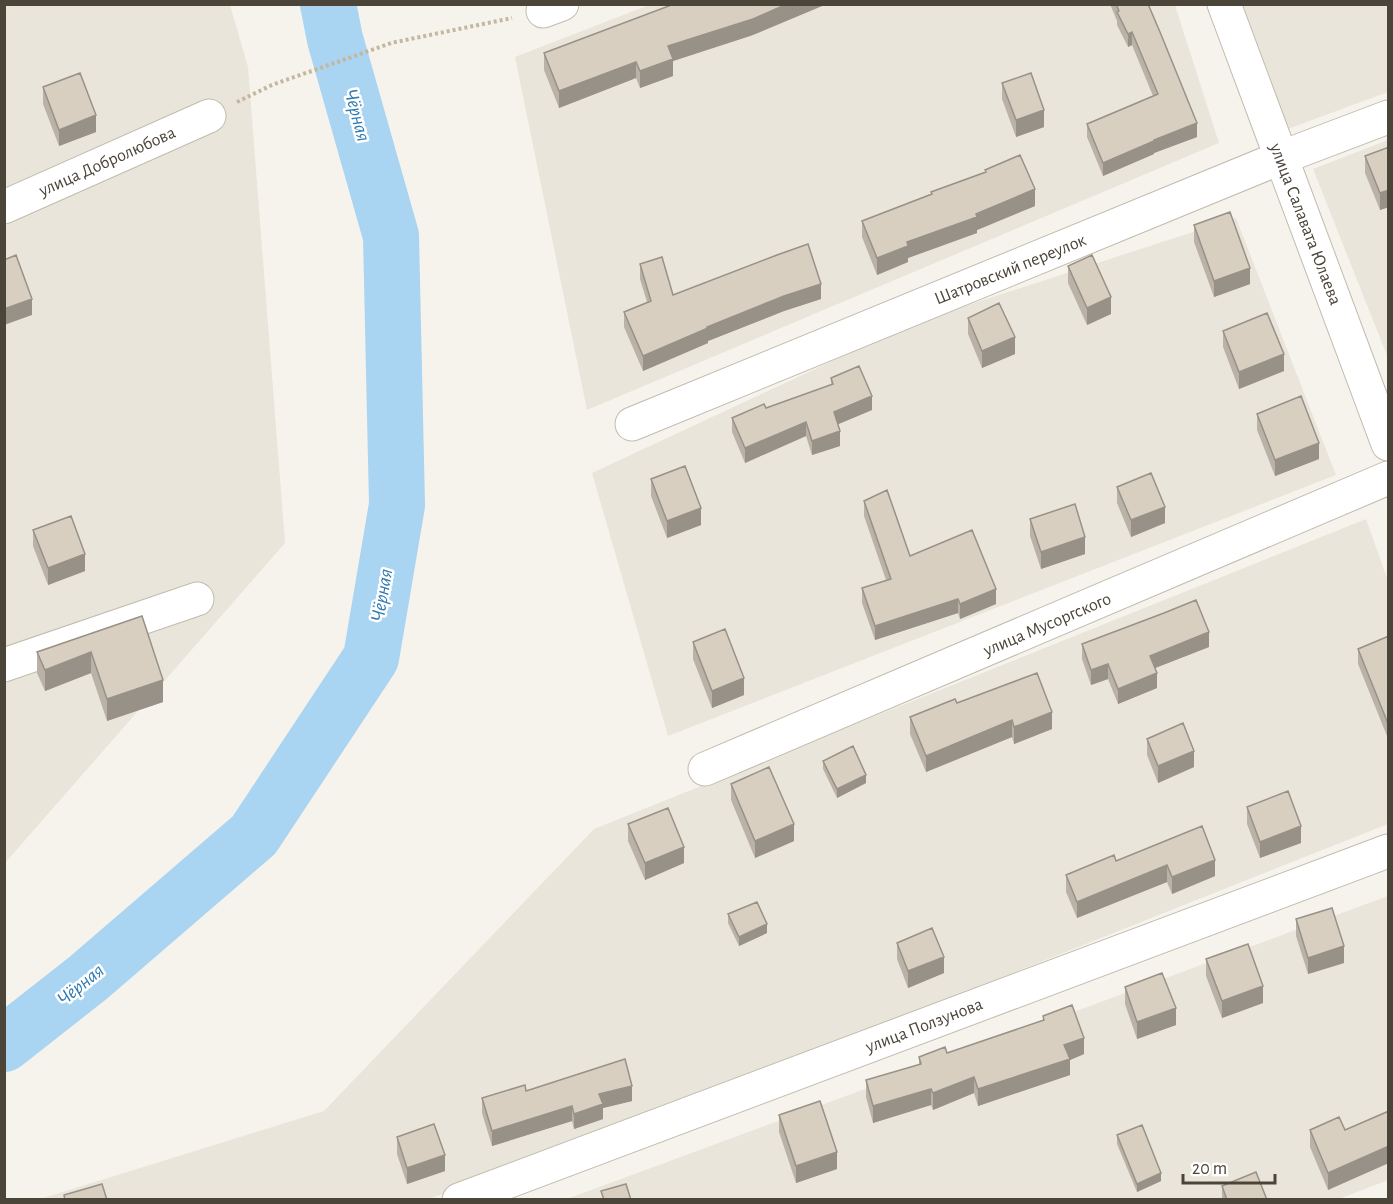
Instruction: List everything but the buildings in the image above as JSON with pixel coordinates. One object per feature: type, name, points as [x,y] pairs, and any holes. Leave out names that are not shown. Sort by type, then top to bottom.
[{"type":"street","name":"улица Салавата Юлаева","points":[[1224,4],[1389,444]]},
{"type":"street","name":"улица Добролюбова","points":[[4,207],[209,116]]},
{"type":"street","name":"Шатровский переулок","points":[[632,423],[1281,158],[1389,117]]},
{"type":"street","name":"улица Мусоргского","points":[[705,769],[1389,478]]},
{"type":"street","points":[[4,665],[197,599]]},
{"type":"street","name":"улица Ползунова","points":[[459,1200],[1389,851]]},
{"type":"path","points":[[209,116],[272,86],[391,43],[552,8]]},
{"type":"shaded area","points":[[5,5],[230,5],[248,67],[285,543],[5,863]]},
{"type":"shaded area","points":[[649,5],[1175,5],[1219,143],[587,410],[515,57]]},
{"type":"shaded area","points":[[1240,5],[1388,5],[1388,92],[1285,130]]},
{"type":"shaded area","points":[[1388,140],[1388,358],[1313,169]]},
{"type":"shaded area","points":[[1236,218],[1336,475],[668,736],[592,473],[916,322]]},
{"type":"shaded area","points":[[1366,519],[1388,581],[1388,824],[630,1125],[429,1199],[37,1200],[324,1111],[594,829]]},
{"type":"shaded area","points":[[1388,896],[1388,1180],[1339,1199],[564,1200]]},
{"type":"waterway","name":"Чёрная","points":[[4,1044],[88,978],[254,835],[371,658],[397,505],[391,236],[335,39],[328,4]]}]
